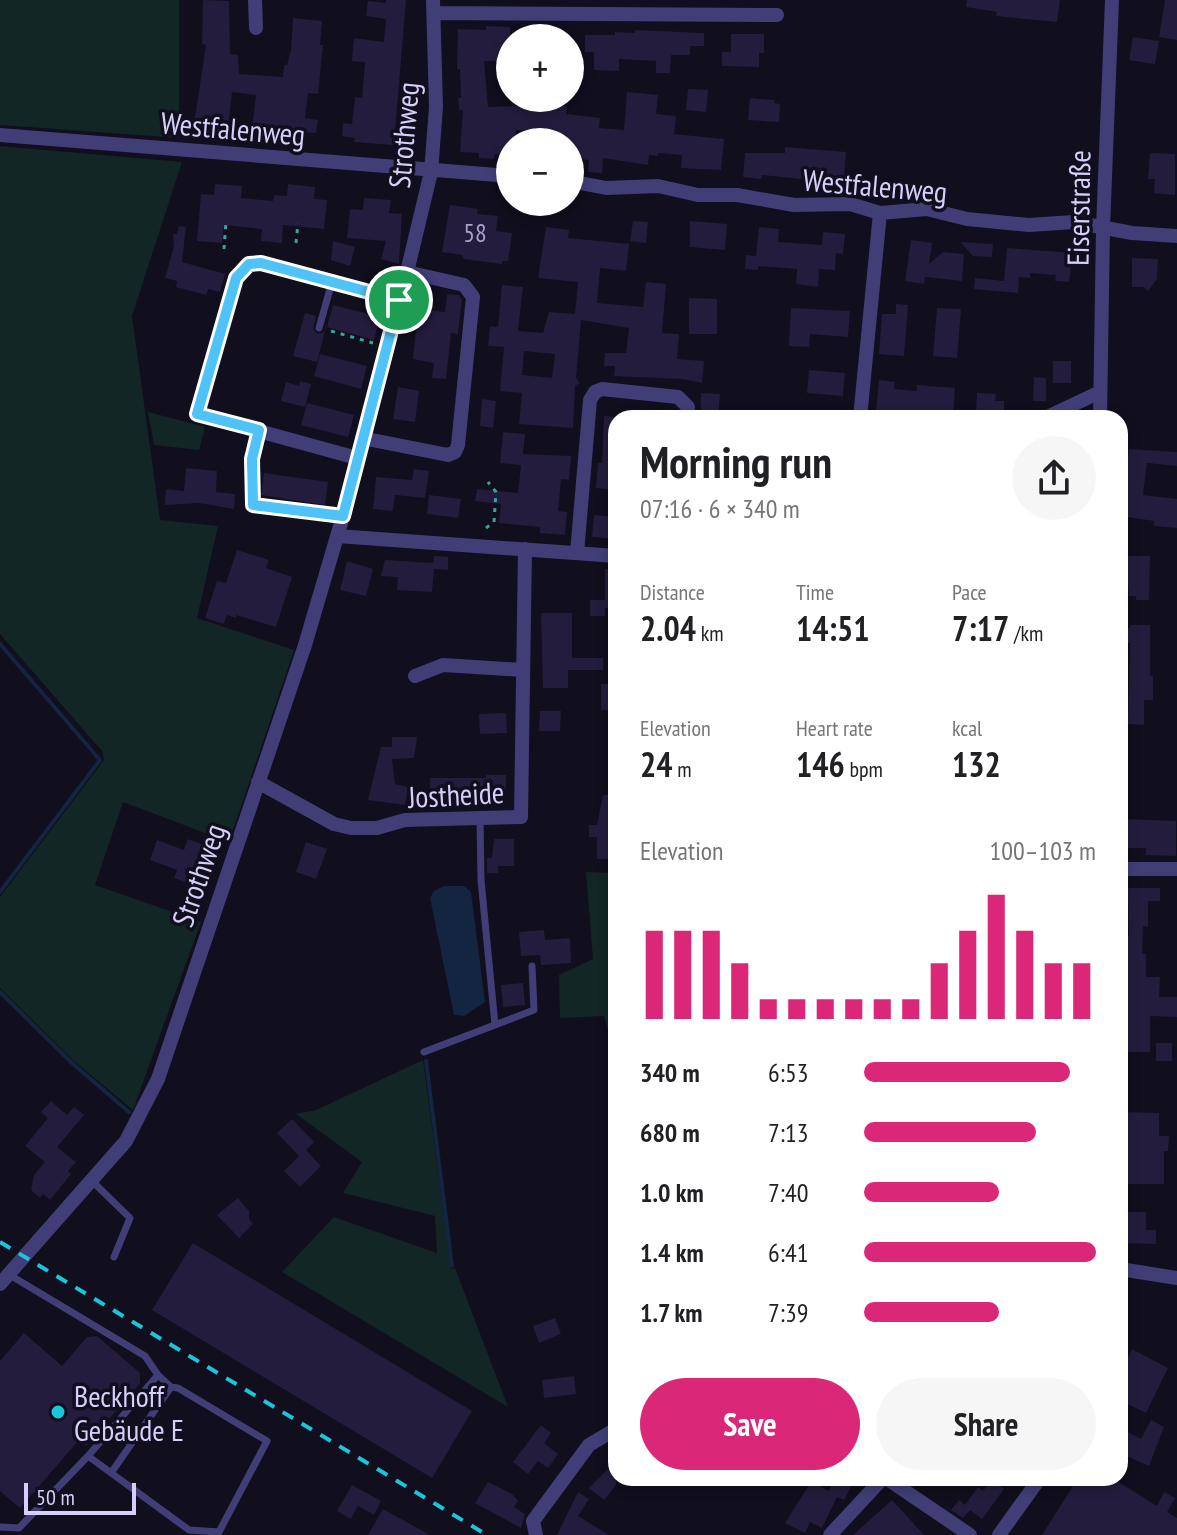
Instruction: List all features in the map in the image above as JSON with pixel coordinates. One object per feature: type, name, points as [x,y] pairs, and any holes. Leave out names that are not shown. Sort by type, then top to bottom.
[{"type":"street","points":[[255,0],[256,28]]},
{"type":"street","name":"Eiserstraße","points":[[1100,410],[1112,0]]},
{"type":"street","points":[[433,7],[777,15]]},
{"type":"street","name":"Strothweg","points":[[4,1279],[126,1141],[158,1079],[305,645],[343,516],[431,172],[436,107],[433,7]]},
{"type":"street","name":"Westfalenweg","points":[[0,135],[496,175]]},
{"type":"street","name":"Westfalenweg","points":[[584,184],[606,188],[658,186],[698,195],[737,195],[794,205],[850,204],[880,213],[927,209],[967,219],[1029,225],[1074,222],[1177,236]]},
{"type":"street","points":[[861,410],[880,213]]},
{"type":"street","points":[[357,458],[197,414],[236,278],[249,264],[261,263],[399,300]]},
{"type":"street","points":[[362,438],[448,455],[455,452],[458,445],[473,297],[464,285],[407,272]]},
{"type":"street","points":[[577,553],[590,400],[595,392],[602,389],[678,397],[688,410]]},
{"type":"street","points":[[1062,410],[1100,392]]},
{"type":"street","points":[[337,536],[608,555]]},
{"type":"street","name":"Jostheide","points":[[258,782],[334,824],[351,828],[377,828],[405,820],[521,817],[525,549]]},
{"type":"street","points":[[415,676],[443,665],[523,670]]},
{"type":"street","points":[[1128,869],[1177,869]]},
{"type":"street","points":[[1128,1270],[1177,1278]]},
{"type":"street","points":[[536,1535],[533,1521],[589,1445],[608,1434]]},
{"type":"street","points":[[830,1535],[876,1486]]},
{"type":"street","points":[[896,1486],[970,1535]]},
{"type":"street","points":[[999,1535],[1034,1486]]},
{"type":"lane","points":[[319,328],[332,282]]},
{"type":"lane","points":[[252,459],[259,430]]},
{"type":"lane","points":[[480,820],[481,880],[495,1025]]},
{"type":"lane","points":[[424,1052],[534,1010],[532,966]]},
{"type":"lane","points":[[91,1180],[130,1218],[114,1257]]},
{"type":"lane","points":[[4,1279],[145,1356],[171,1387],[178,1388],[267,1441],[220,1534],[189,1530],[88,1456]]},
{"type":"lane","points":[[0,1527],[19,1528],[88,1456],[158,1375]]},
{"type":"lane","points":[[111,1473],[171,1387]]},
{"type":"path","points":[[224,249],[226,222]]},
{"type":"path","points":[[296,243],[298,223]]},
{"type":"path","points":[[319,328],[386,347]]},
{"type":"path","points":[[252,459],[253,505],[343,516]]},
{"type":"path","points":[[486,528],[494,522],[496,492],[488,482]]},
{"type":"green space","points":[[0,0],[179,0],[179,138],[0,125]]},
{"type":"green space","points":[[0,146],[182,162],[132,316],[160,520],[218,526],[197,618],[294,650],[229,842],[123,802],[95,885],[201,922],[133,1110],[74,1061],[0,988],[0,897],[104,760],[102,751],[0,634]]},
{"type":"green space","points":[[148,412],[205,427],[199,450],[154,445]]},
{"type":"green space","points":[[586,872],[608,873],[608,1031],[604,1016],[560,1018],[559,975],[593,959]]},
{"type":"green space","points":[[423,1060],[451,1269],[455,1268],[508,1407],[282,1272],[334,1217],[437,1253],[435,1216],[343,1193],[362,1162],[296,1114],[316,1110]]},
{"type":"water","points":[[444,886],[464,886],[471,892],[485,1002],[464,1016],[454,1015],[430,898],[434,891]]},
{"type":"building","points":[[203,0],[229,1],[230,54],[238,55],[239,74],[283,77],[284,65],[287,65],[291,50],[293,18],[322,21],[318,94],[308,93],[305,118],[318,120],[316,133],[303,132],[303,137],[252,129],[256,95],[232,92],[228,128],[194,124],[206,45],[202,44]]},
{"type":"building","points":[[386,0],[406,0],[395,132],[407,134],[405,146],[354,142],[355,138],[342,136],[343,123],[352,124],[355,97],[362,98],[365,62],[352,61],[354,38],[384,42],[386,19],[366,16],[368,1],[386,3]]},
{"type":"building","points":[[967,0],[1060,0],[1057,22],[996,16],[997,12],[966,7]]},
{"type":"building","points":[[1165,0],[1177,0],[1177,40],[1159,37]]},
{"type":"building","points":[[486,26],[496,26],[496,61],[484,61],[488,107],[496,107],[496,112],[566,112],[600,118],[599,128],[624,130],[627,92],[658,95],[656,114],[676,116],[674,134],[724,139],[721,170],[681,168],[682,155],[658,153],[658,156],[649,155],[648,165],[603,158],[602,173],[588,172],[589,160],[584,159],[584,128],[496,128],[494,159],[479,158],[479,153],[460,152],[463,110],[459,110],[458,98],[461,98],[460,69],[457,69],[458,29],[486,30]]},
{"type":"building","points":[[635,30],[704,33],[704,46],[690,46],[690,55],[671,55],[670,73],[656,73],[656,61],[619,59],[619,71],[594,70],[594,52],[585,52],[585,35],[635,33]]},
{"type":"building","points":[[731,34],[764,34],[764,53],[759,53],[759,67],[722,66],[722,52],[731,52]]},
{"type":"building","points":[[1133,37],[1159,41],[1155,64],[1129,60]]},
{"type":"building","points":[[688,89],[708,90],[706,112],[686,110]]},
{"type":"building","points":[[750,98],[774,100],[774,103],[780,104],[779,122],[748,120]]},
{"type":"building","points":[[785,147],[846,152],[844,177],[867,178],[866,190],[843,188],[843,183],[762,175],[761,179],[743,177],[745,153],[785,153]]},
{"type":"building","points":[[1150,153],[1175,154],[1175,195],[1154,193],[1155,179],[1148,179]]},
{"type":"building","points":[[215,184],[242,186],[241,198],[273,201],[274,195],[287,196],[288,184],[315,187],[314,199],[327,200],[324,229],[283,225],[282,243],[261,241],[262,229],[224,225],[222,243],[197,241],[201,194],[214,195]]},
{"type":"building","points":[[364,198],[391,200],[389,213],[402,214],[399,264],[381,259],[386,241],[347,238],[350,209],[363,210]]},
{"type":"building","points":[[450,205],[478,209],[477,214],[498,216],[496,231],[512,233],[508,261],[502,261],[502,264],[464,259],[462,255],[442,252]]},
{"type":"building","points":[[633,221],[648,222],[646,243],[630,241]]},
{"type":"building","points":[[690,221],[727,224],[725,250],[690,247]]},
{"type":"building","points":[[179,226],[186,227],[182,262],[225,274],[220,292],[208,289],[206,295],[176,287],[177,281],[165,278],[174,246],[173,234],[177,234]]},
{"type":"building","points":[[546,227],[569,230],[568,238],[629,244],[626,271],[600,268],[597,303],[643,307],[646,282],[666,284],[662,333],[679,334],[677,359],[704,361],[702,383],[683,379],[614,376],[615,366],[604,366],[605,353],[626,353],[629,328],[581,320],[576,378],[580,383],[575,386],[573,428],[519,424],[522,393],[500,391],[504,347],[488,346],[490,326],[498,327],[502,285],[523,287],[518,331],[543,333],[549,312],[575,314],[578,282],[538,278]],"holes":[[[524,351],[555,354],[552,378],[522,375]]]},
{"type":"building","points":[[759,227],[779,229],[778,242],[822,245],[823,232],[845,234],[843,254],[836,253],[835,270],[819,269],[818,287],[796,284],[797,269],[758,266],[758,270],[745,269],[746,255],[756,256]]},
{"type":"building","points":[[911,240],[932,243],[929,264],[943,252],[964,254],[962,281],[925,277],[924,284],[905,281]]},
{"type":"building","points":[[333,241],[355,247],[350,266],[331,260]]},
{"type":"building","points":[[960,242],[993,244],[992,257],[973,256]]},
{"type":"building","points":[[1007,248],[1073,253],[1069,282],[1055,281],[1056,275],[1030,273],[1030,278],[1019,277],[1018,293],[974,289],[975,278],[1004,281]]},
{"type":"building","points":[[1132,258],[1158,259],[1157,279],[1148,291],[1143,287],[1132,287]]},
{"type":"building","points":[[447,294],[459,295],[462,300],[458,334],[451,333],[446,379],[432,378],[434,363],[413,359],[418,309],[445,312]]},
{"type":"building","points":[[689,298],[717,299],[717,334],[689,334]]},
{"type":"building","points":[[896,304],[908,305],[904,356],[879,354],[882,314],[896,314]]},
{"type":"building","points":[[333,305],[380,317],[374,340],[327,327]]},
{"type":"building","points":[[791,308],[850,311],[848,337],[810,334],[809,347],[789,346]]},
{"type":"building","points":[[937,308],[961,309],[957,358],[933,356]]},
{"type":"building","points":[[305,313],[316,316],[313,329],[318,334],[324,332],[328,319],[317,362],[293,356]]},
{"type":"building","points":[[320,354],[367,366],[361,389],[314,376]]},
{"type":"building","points":[[1053,361],[1071,361],[1071,383],[1053,383]]},
{"type":"building","points":[[809,370],[845,373],[843,396],[807,393]]},
{"type":"building","points":[[1034,377],[1046,378],[1046,401],[1033,401]]},
{"type":"building","points":[[879,380],[895,382],[894,389],[917,391],[917,385],[955,388],[954,410],[876,410]]},
{"type":"building","points":[[300,381],[311,384],[305,407],[281,401],[286,382],[299,386]]},
{"type":"building","points":[[398,387],[419,391],[415,422],[393,419]]},
{"type":"building","points":[[701,393],[720,394],[719,410],[701,410]]},
{"type":"building","points":[[977,393],[996,394],[995,401],[1004,401],[1004,410],[976,410]]},
{"type":"building","points":[[482,399],[496,401],[493,428],[480,426]]},
{"type":"building","points":[[307,403],[354,415],[348,437],[301,425]]},
{"type":"building","points":[[604,416],[608,416],[608,489],[596,488],[598,463],[602,463]]},
{"type":"building","points":[[503,432],[525,434],[523,454],[571,456],[569,480],[561,479],[558,511],[567,512],[565,535],[540,533],[540,527],[499,523],[501,504],[475,501],[477,489],[518,493],[521,465],[500,463]]},
{"type":"building","points":[[1129,449],[1177,452],[1177,466],[1147,463],[1143,495],[1177,499],[1177,528],[1154,526],[1154,521],[1128,517]]},
{"type":"building","points":[[186,468],[217,471],[216,492],[235,494],[234,509],[199,503],[165,505],[166,489],[184,491]]},
{"type":"building","points":[[414,469],[429,471],[425,498],[395,495],[393,511],[373,509],[376,477],[412,480]]},
{"type":"building","points":[[264,473],[328,482],[325,505],[261,495]]},
{"type":"building","points":[[429,495],[461,499],[458,518],[427,514]]},
{"type":"building","points":[[594,515],[608,516],[608,538],[592,537]]},
{"type":"building","points":[[237,550],[269,560],[266,568],[292,577],[276,627],[236,615],[236,618],[227,615],[224,624],[205,618],[217,581],[226,583]]},
{"type":"building","points":[[434,556],[448,557],[448,570],[434,569],[432,592],[397,590],[398,577],[381,576],[385,560],[433,563]]},
{"type":"building","points":[[1128,556],[1150,556],[1149,600],[1136,600],[1136,596],[1129,596]]},
{"type":"building","points":[[347,561],[373,569],[366,596],[340,590]]},
{"type":"building","points":[[605,569],[608,569],[608,608],[605,608],[605,616],[590,616],[590,600],[605,600]]},
{"type":"building","points":[[541,613],[572,613],[572,658],[603,658],[603,670],[568,670],[568,688],[543,688]]},
{"type":"building","points":[[1130,625],[1150,625],[1153,700],[1144,700],[1144,725],[1128,724]]},
{"type":"building","points":[[601,684],[608,684],[608,710],[601,710]]},
{"type":"building","points":[[540,711],[561,711],[560,731],[539,731]]},
{"type":"building","points":[[506,713],[507,733],[480,734],[479,714]]},
{"type":"building","points":[[392,737],[417,737],[414,758],[392,759],[395,784],[408,787],[405,805],[368,800],[381,747],[392,747]]},
{"type":"building","points":[[486,775],[506,775],[506,795],[465,795],[465,801],[430,799],[430,778],[486,778]]},
{"type":"building","points":[[603,795],[608,795],[608,859],[597,859],[597,837],[589,837],[589,825],[597,825]]},
{"type":"building","points":[[1128,819],[1176,821],[1176,856],[1146,855],[1146,848],[1128,848]]},
{"type":"building","points":[[188,839],[210,847],[195,886],[174,878],[177,870],[150,860],[157,840],[184,850]]},
{"type":"building","points":[[494,839],[514,839],[514,866],[498,866],[498,873],[487,873],[487,858],[492,858]]},
{"type":"building","points":[[306,842],[327,849],[316,879],[296,872]]},
{"type":"building","points":[[1128,888],[1160,888],[1160,901],[1148,901],[1148,927],[1143,926],[1142,954],[1146,954],[1146,977],[1160,977],[1159,997],[1177,997],[1177,1017],[1150,1016],[1150,1052],[1128,1052]]},
{"type":"building","points":[[544,930],[545,940],[570,938],[571,963],[541,965],[540,955],[521,956],[519,932]]},
{"type":"building","points":[[523,983],[525,1005],[503,1007],[501,985]]},
{"type":"building","points":[[1156,1043],[1172,1043],[1172,1061],[1156,1061]]},
{"type":"building","points":[[51,1101],[67,1115],[74,1107],[84,1115],[57,1147],[76,1162],[68,1171],[71,1174],[50,1200],[43,1194],[40,1198],[31,1190],[34,1175],[45,1162],[25,1146],[48,1118],[41,1112]]},
{"type":"building","points":[[1128,1112],[1159,1113],[1159,1136],[1169,1136],[1168,1151],[1164,1151],[1164,1184],[1128,1184]]},
{"type":"building","points":[[292,1119],[314,1142],[306,1150],[321,1166],[300,1187],[284,1171],[299,1156],[277,1133]]},
{"type":"building","points":[[238,1198],[249,1211],[253,1224],[239,1238],[217,1215]]},
{"type":"building","points":[[1128,1212],[1146,1212],[1146,1230],[1156,1230],[1156,1244],[1128,1243]]},
{"type":"building","points":[[193,1243],[472,1411],[432,1478],[152,1310]]},
{"type":"building","points":[[555,1318],[561,1334],[539,1343],[533,1326]]},
{"type":"building","name":"Beckhoff Gebäude E","points":[[24,1333],[62,1366],[87,1337],[97,1336],[140,1373],[140,1383],[86,1446],[79,1440],[20,1508],[0,1491],[0,1361]]},
{"type":"building","points":[[1132,1349],[1168,1368],[1146,1413],[1128,1404],[1128,1357]]},
{"type":"building","points":[[574,1376],[576,1394],[544,1398],[542,1380]]},
{"type":"building","points":[[1151,1420],[1164,1427],[1149,1466],[1128,1457],[1128,1432],[1141,1439]]},
{"type":"building","points":[[541,1425],[551,1433],[544,1443],[558,1454],[548,1468],[538,1461],[528,1474],[513,1462]]},
{"type":"building","points":[[608,1469],[608,1486],[615,1486],[604,1500],[589,1488]]},
{"type":"building","points":[[488,1482],[512,1494],[518,1501],[514,1507],[525,1514],[521,1528],[475,1503]]},
{"type":"building","points":[[352,1485],[381,1501],[374,1515],[358,1506],[351,1519],[337,1511]]},
{"type":"building","points":[[808,1486],[819,1486],[829,1491],[831,1486],[851,1486],[844,1500],[837,1497],[822,1528],[810,1522],[805,1533],[785,1523]]},
{"type":"building","points":[[987,1486],[1004,1489],[982,1519],[970,1510],[963,1518],[951,1510],[959,1500],[965,1505],[978,1487],[983,1491]]},
{"type":"building","points":[[1073,1486],[1125,1486],[1157,1506],[1164,1492],[1175,1498],[1167,1512],[1177,1518],[1177,1535],[1042,1535]]},
{"type":"building","points":[[578,1492],[589,1499],[578,1516],[609,1535],[557,1535]]},
{"type":"building","points":[[892,1500],[924,1535],[853,1535]]},
{"type":"building","points":[[383,1509],[430,1535],[368,1535]]},
{"type":"waterway","points":[[0,644],[100,760],[0,892]]},
{"type":"waterway","points":[[0,992],[72,1063],[129,1112]]},
{"type":"waterway","points":[[426,1061],[452,1266]]},
{"type":"railway","points":[[0,1242],[487,1535]]},
{"type":"place","name":"Beckhoff Gebäude E","points":[[58,1412]]},
{"type":"route","points":[[261,263],[399,300],[343,516],[253,505],[252,459],[259,430],[197,414],[236,278],[249,264],[261,263]]}]
